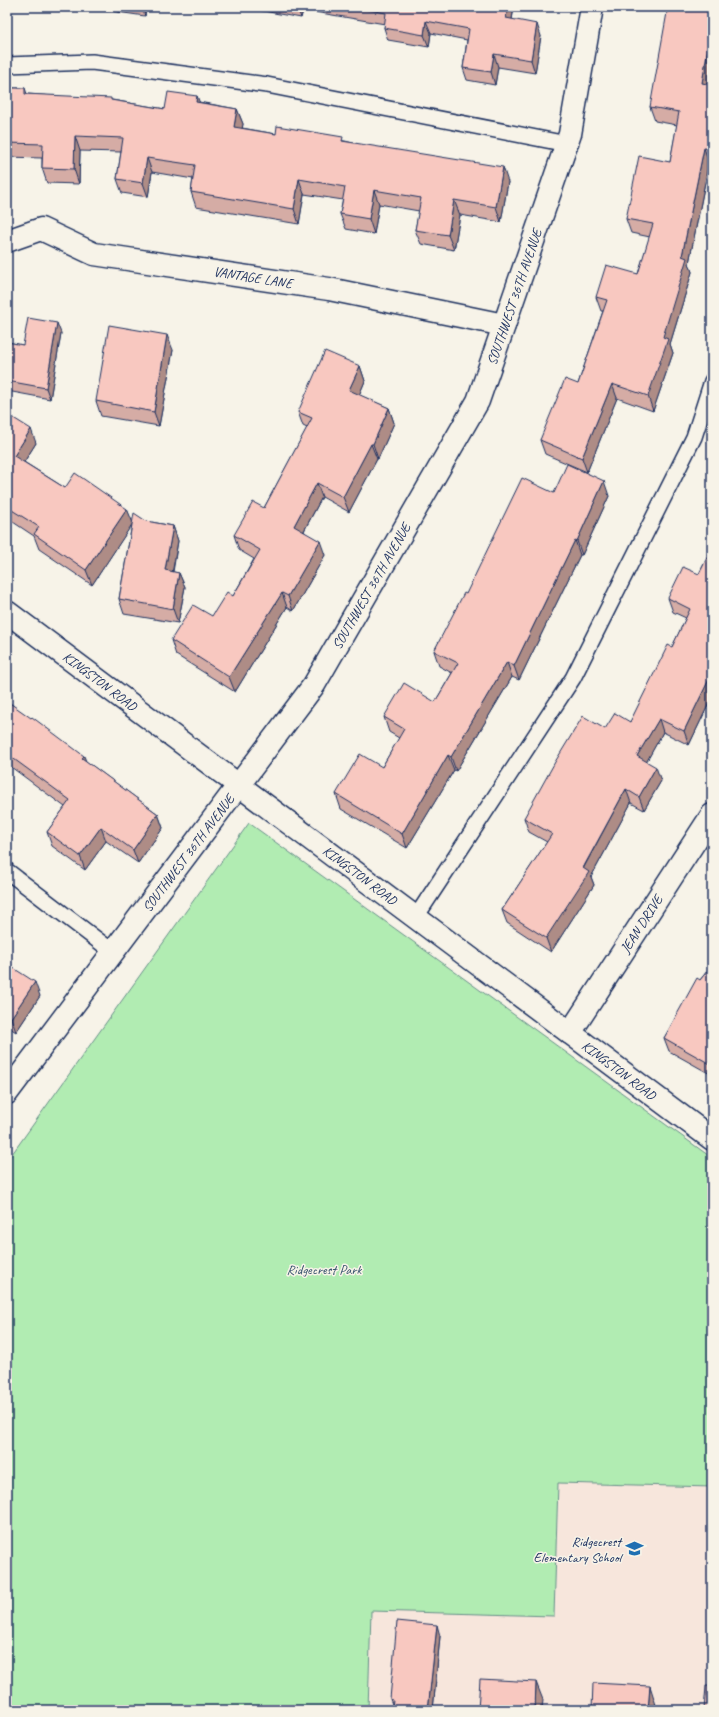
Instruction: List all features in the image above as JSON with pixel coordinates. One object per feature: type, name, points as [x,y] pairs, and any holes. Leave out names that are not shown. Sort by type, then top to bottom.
[{"type":"street","name":"SOUTHWEST 36TH AVENUE","points":[[7,1093],[314,685],[478,400],[570,134],[592,7]]},
{"type":"street","name":"VANTAGE LANE","points":[[7,241],[42,229],[94,254],[328,289],[504,325]]},
{"type":"street","name":"KINGSTON ROAD","points":[[7,612],[712,1139]]},
{"type":"street","name":"JEAN DRIVE","points":[[570,1033],[712,815]]},
{"type":"lane","points":[[7,65],[92,62],[266,85],[566,144]]},
{"type":"lane","points":[[416,917],[573,678],[694,437],[712,381]]},
{"type":"lane","points":[[7,871],[113,952]]},
{"type":"shaded area","name":"Ridgecrest Elementary School","points":[[558,1483],[712,1487],[712,1710],[368,1710],[371,1611],[554,1616]]},
{"type":"green space","name":"Ridgecrest Park","points":[[249,823],[712,1158],[712,1487],[558,1483],[554,1616],[371,1611],[368,1710],[7,1710],[7,1161]]},
{"type":"building","points":[[353,7],[508,7],[506,18],[537,24],[531,60],[494,54],[491,72],[463,68],[469,29],[426,21],[424,35],[384,28],[386,13]]},
{"type":"building","points":[[668,7],[712,7],[712,24],[702,83],[712,85],[712,149],[704,148],[682,256],[687,258],[663,337],[668,339],[648,396],[612,384],[582,458],[540,440],[565,379],[578,384],[607,300],[596,297],[606,265],[638,274],[653,224],[626,219],[639,156],[670,162],[679,112],[650,107]]},
{"type":"building","points":[[7,88],[25,88],[25,94],[111,98],[111,100],[165,109],[168,92],[197,96],[196,102],[237,109],[234,127],[276,134],[277,126],[343,137],[342,141],[503,167],[496,207],[454,200],[448,235],[415,230],[421,198],[374,190],[369,219],[340,214],[345,187],[299,179],[294,209],[191,192],[195,165],[147,158],[143,183],[117,179],[123,138],[75,136],[74,169],[42,168],[43,144],[7,143]]},
{"type":"building","points":[[28,318],[57,323],[46,388],[7,381],[7,342],[23,345]]},
{"type":"building","points":[[109,325],[167,335],[154,412],[96,401]]},
{"type":"building","points":[[325,351],[360,366],[349,390],[389,408],[373,444],[371,444],[343,497],[317,483],[294,526],[320,541],[288,596],[282,593],[229,677],[171,640],[193,605],[212,616],[227,592],[233,596],[260,550],[234,535],[253,502],[264,508],[312,418],[298,412]]},
{"type":"building","points":[[7,414],[31,429],[14,456],[65,488],[75,473],[127,509],[86,570],[34,534],[39,527],[7,507]]},
{"type":"building","points":[[567,464],[604,481],[577,541],[575,540],[514,666],[507,662],[451,757],[448,755],[402,834],[336,794],[360,754],[382,767],[404,729],[384,717],[404,683],[435,702],[458,663],[434,651],[464,593],[466,594],[522,478],[554,493]]},
{"type":"building","points":[[134,513],[146,521],[173,526],[165,570],[179,573],[173,609],[119,599]]},
{"type":"building","points":[[712,548],[712,673],[684,731],[659,719],[637,756],[656,767],[639,797],[626,789],[583,868],[589,872],[546,938],[502,910],[552,834],[524,818],[555,762],[583,716],[605,729],[615,713],[630,722],[668,645],[672,647],[690,609],[668,598],[683,567],[699,574]]},
{"type":"building","points":[[7,701],[31,718],[32,717],[84,756],[82,758],[158,814],[133,850],[101,827],[80,856],[47,832],[70,800],[7,754]]},
{"type":"building","points":[[7,964],[35,982],[11,1018],[7,1016]]},
{"type":"building","points":[[712,965],[712,1065],[664,1038],[697,978],[700,980]]},
{"type":"building","points":[[397,1621],[437,1625],[428,1710],[392,1710],[393,1700],[390,1699]]},
{"type":"building","points":[[480,1679],[536,1682],[535,1710],[478,1710]]},
{"type":"building","points":[[593,1683],[650,1686],[648,1710],[592,1710]]},
{"type":"building","points":[[706,1686],[712,1686],[712,1710],[704,1710]]},
{"type":"place","name":"Ridgecrest Elementary School","points":[[634,1549]]}]
